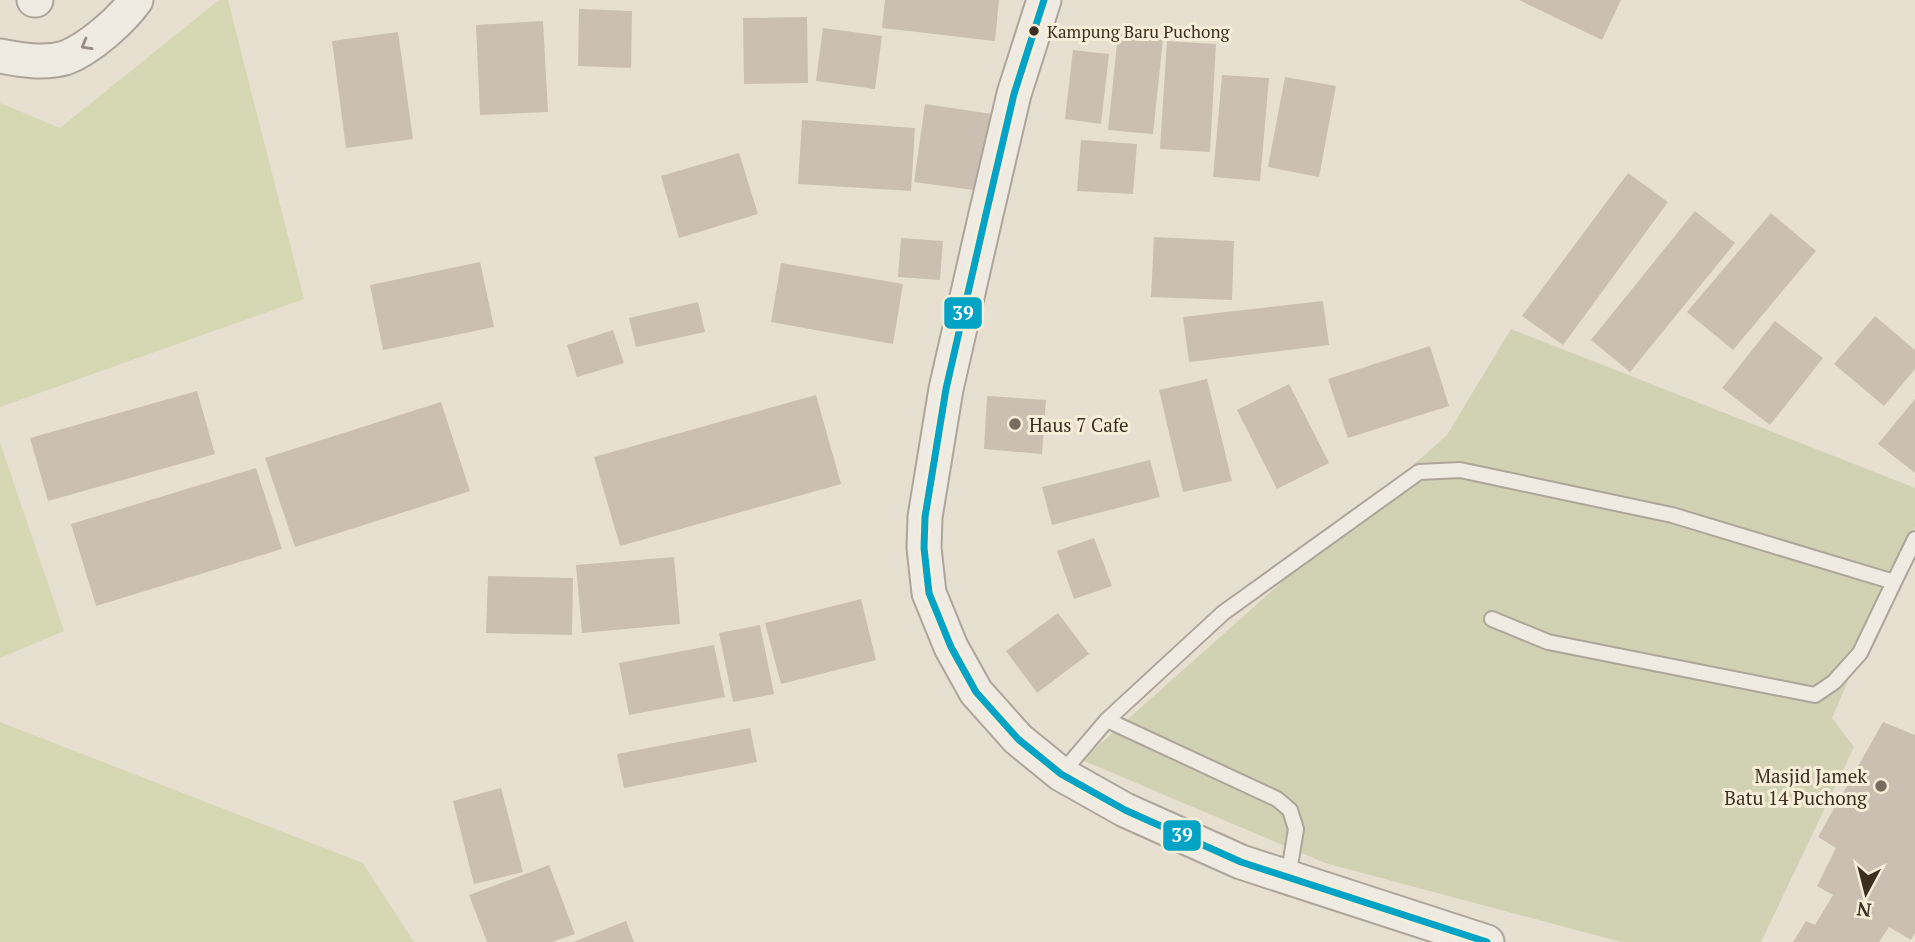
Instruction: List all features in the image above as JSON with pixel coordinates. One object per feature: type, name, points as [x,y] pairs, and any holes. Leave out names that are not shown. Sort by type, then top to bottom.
[{"type":"street","points":[[0,56],[28,62],[65,58],[101,36],[136,0]]},
{"type":"street","points":[[1044,0],[1014,94],[946,389],[925,517],[924,548],[929,593],[951,647],[975,692],[1018,739],[1061,774],[1125,810],[1241,862],[1487,942]]},
{"type":"lane","points":[[1061,774],[1107,720],[1223,613],[1419,472],[1460,470],[1672,515],[1894,582]]},
{"type":"lane","points":[[1492,619],[1548,642],[1815,695],[1860,653],[1915,539]]},
{"type":"lane","points":[[1107,720],[1277,799],[1290,810],[1296,829],[1288,878]]},
{"type":"green space","points":[[219,0],[228,0],[304,299],[0,407],[0,103],[60,128]]},
{"type":"green space","points":[[1511,329],[1915,488],[1915,527],[1832,718],[1854,747],[1761,942],[1621,942],[1325,863],[1082,760],[1447,435]]},
{"type":"green space","points":[[0,442],[64,631],[0,658]]},
{"type":"green space","points":[[0,722],[363,863],[414,942],[0,942]]},
{"type":"building","points":[[885,0],[999,0],[995,41],[882,28]]},
{"type":"building","points":[[1519,0],[1621,0],[1602,40]]},
{"type":"building","points":[[579,9],[632,11],[631,68],[578,66]]},
{"type":"building","points":[[807,17],[808,83],[744,84],[743,18]]},
{"type":"building","points":[[543,21],[548,112],[480,115],[476,25]]},
{"type":"building","points":[[823,28],[882,36],[875,89],[816,81]]},
{"type":"building","points":[[398,32],[413,139],[346,148],[332,41]]},
{"type":"building","points":[[1118,34],[1163,39],[1153,134],[1108,130]]},
{"type":"building","points":[[1167,41],[1216,44],[1210,152],[1160,149]]},
{"type":"building","points":[[1073,50],[1109,54],[1101,124],[1065,119]]},
{"type":"building","points":[[1222,75],[1269,78],[1260,181],[1213,177]]},
{"type":"building","points":[[1285,77],[1336,86],[1319,177],[1268,167]]},
{"type":"building","points":[[925,104],[992,114],[981,191],[914,182]]},
{"type":"building","points":[[802,120],[915,128],[911,191],[798,184]]},
{"type":"building","points":[[1081,140],[1137,144],[1133,194],[1077,191]]},
{"type":"building","points":[[739,153],[758,214],[679,238],[661,176]]},
{"type":"building","points":[[1628,173],[1668,202],[1563,345],[1522,316]]},
{"type":"building","points":[[1695,211],[1735,243],[1630,372],[1591,340]]},
{"type":"building","points":[[1771,213],[1816,251],[1733,350],[1687,312]]},
{"type":"building","points":[[1154,237],[1234,241],[1232,300],[1151,297]]},
{"type":"building","points":[[901,238],[943,241],[940,280],[898,277]]},
{"type":"building","points":[[480,262],[494,327],[383,350],[370,285]]},
{"type":"building","points":[[781,263],[903,284],[893,344],[771,322]]},
{"type":"building","points":[[1323,301],[1329,345],[1189,362],[1183,317]]},
{"type":"building","points":[[698,302],[705,332],[636,347],[629,318]]},
{"type":"building","points":[[1875,316],[1915,350],[1915,369],[1884,406],[1834,364]]},
{"type":"building","points":[[1775,321],[1823,358],[1770,425],[1722,388]]},
{"type":"building","points":[[613,330],[624,363],[577,377],[567,345]]},
{"type":"building","points":[[1430,346],[1449,406],[1348,438],[1328,379]]},
{"type":"building","points":[[1207,379],[1232,481],[1183,492],[1159,390]]},
{"type":"building","points":[[1289,384],[1329,463],[1277,489],[1237,410]]},
{"type":"building","points":[[197,391],[215,454],[48,501],[30,438]]},
{"type":"building","points":[[816,395],[841,484],[620,546],[594,457]]},
{"type":"building","name":"Haus 7 Cafe","points":[[987,396],[1046,400],[1042,454],[984,449]]},
{"type":"building","points":[[1915,399],[1915,473],[1878,444]]},
{"type":"building","points":[[441,402],[470,491],[295,547],[265,458]]},
{"type":"building","points":[[1150,460],[1160,497],[1052,525],[1042,487]]},
{"type":"building","points":[[256,468],[282,549],[96,606],[71,524]]},
{"type":"building","points":[[1094,538],[1112,586],[1074,599],[1057,551]]},
{"type":"building","points":[[674,557],[680,624],[582,633],[576,565]]},
{"type":"building","points":[[488,576],[573,578],[572,635],[486,633]]},
{"type":"building","points":[[861,599],[876,660],[781,684],[765,623]]},
{"type":"building","points":[[1058,613],[1089,654],[1037,693],[1006,651]]},
{"type":"building","points":[[760,625],[774,694],[733,702],[719,633]]},
{"type":"building","points":[[714,645],[725,697],[629,715],[619,663]]},
{"type":"building","name":"Masjid Jamek Batu 14 Puchong","points":[[1883,722],[1915,735],[1915,933],[1911,940],[1889,927],[1879,942],[1793,942],[1806,921],[1815,925],[1833,895],[1817,886],[1836,848],[1818,837]]},
{"type":"building","points":[[750,728],[757,762],[624,788],[617,754]]},
{"type":"building","points":[[501,788],[523,872],[474,884],[453,801]]},
{"type":"building","points":[[549,865],[575,934],[552,942],[487,942],[469,895]]},
{"type":"building","points":[[626,921],[634,942],[573,942]]},
{"type":"transit line","name":"39","points":[[1044,0],[1014,94],[986,214],[946,389],[925,517],[924,548],[929,593],[951,647],[976,692],[1018,739],[1061,774],[1125,810],[1241,862],[1487,942]]},
{"type":"place","name":"Kampung Baru Puchong","points":[[1034,31]]},
{"type":"place","name":"Haus 7 Cafe","points":[[1015,424]]},
{"type":"place","name":"Masjid Jamek Batu 14 Puchong","points":[[1881,786]]}]
